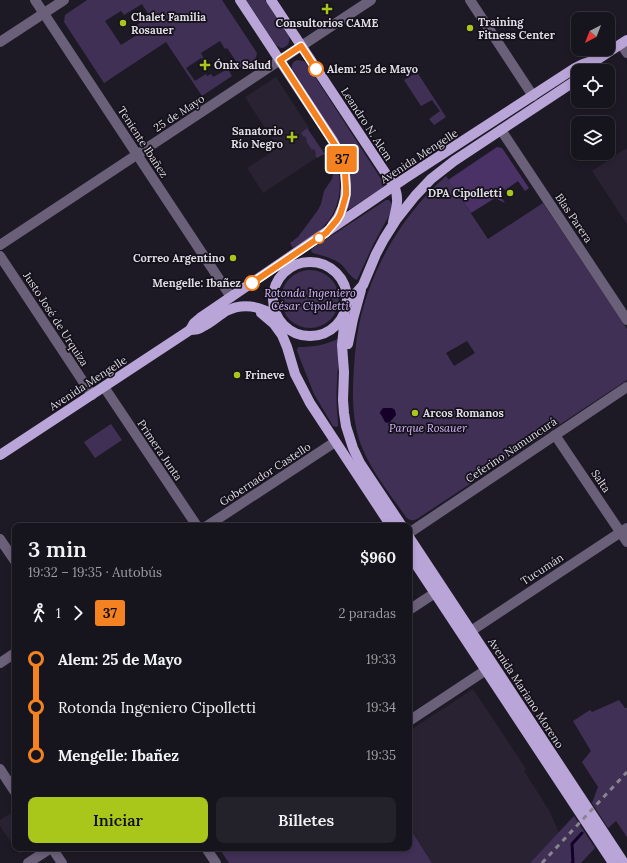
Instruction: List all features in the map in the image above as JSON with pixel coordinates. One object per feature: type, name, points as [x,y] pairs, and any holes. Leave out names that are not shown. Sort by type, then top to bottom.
[{"type":"main road","points":[[240,0],[333,141],[344,164],[346,181],[344,202],[337,220],[326,233]]},
{"type":"main road","name":"Leandro N. Alem","points":[[271,0],[394,186],[398,199],[392,226]]},
{"type":"main road","name":"Avenida Mengelle","points":[[0,455],[190,330],[198,320],[394,186],[579,66],[598,59],[624,42]]},
{"type":"main road","name":"Avenida Mengelle","points":[[594,64],[598,59]]},
{"type":"main road","name":"Avenida Mengelle","points":[[347,307],[363,285],[376,254],[392,226],[415,196],[437,174],[448,164],[571,84]]},
{"type":"main road","points":[[289,353],[287,334],[273,303],[274,288],[281,275],[300,259],[312,242]]},
{"type":"main road","points":[[290,268],[305,262],[317,262],[323,264],[338,274],[344,284],[348,296],[342,345],[344,372],[343,400],[346,426],[360,463],[400,523]]},
{"type":"main road","name":"Avenida Mengelle","points":[[256,280],[290,268]]},
{"type":"main road","points":[[344,372],[353,318],[363,285]]},
{"type":"main road","points":[[245,306],[255,309],[269,319],[282,335],[293,367],[306,396],[389,523]]},
{"type":"main road","name":"Avenida Mengelle","points":[[190,330],[203,327],[231,309],[245,306],[268,311],[280,321]]},
{"type":"main road","points":[[280,321],[290,331],[299,335],[318,336],[335,327],[341,320],[347,307]]},
{"type":"main road","name":"Avenida Mariano Moreno","points":[[412,542],[439,590],[613,863]]},
{"type":"main road","name":"Avenida Mariano Moreno","points":[[412,558],[471,631],[490,668],[624,863]]},
{"type":"street","name":"Teniente Ibañez","points":[[35,0],[231,297]]},
{"type":"street","points":[[0,42],[64,0]]},
{"type":"street","name":"25 de Mayo","points":[[0,245],[371,0]]},
{"type":"street","points":[[470,0],[533,96]]},
{"type":"street","points":[[624,42],[627,53]]},
{"type":"street","name":"Blas Parera","points":[[500,130],[627,320]]},
{"type":"street","name":"Justo José de Urquiza","points":[[0,256],[92,395]]},
{"type":"street","name":"Primera Junta","points":[[104,387],[195,523]]},
{"type":"street","name":"Ceferino Namuncurá","points":[[412,531],[627,387]]},
{"type":"street","name":"Salta","points":[[555,435],[624,530],[627,542]]},
{"type":"street","name":"Gobernador Castello","points":[[212,523],[335,442]]},
{"type":"street","name":"Tucumán","points":[[471,631],[624,530]]},
{"type":"street","points":[[0,538],[12,556]]},
{"type":"street","points":[[412,608],[439,590]]},
{"type":"street","points":[[0,663],[12,655]]},
{"type":"street","points":[[412,719],[490,668]]},
{"type":"street","points":[[0,769],[12,787]]},
{"type":"street","points":[[28,863],[47,851]]},
{"type":"street","points":[[54,851],[62,863]]},
{"type":"street","points":[[208,851],[216,863]]},
{"type":"shaded area","name":"Sanatorio Río Negro","points":[[276,77],[324,153],[263,193],[247,168],[278,148],[245,97]]},
{"type":"shaded area","points":[[497,147],[502,148],[529,188],[525,191],[518,181],[505,190],[503,188],[498,192],[505,203],[495,198],[471,213],[448,180]]},
{"type":"shaded area","points":[[627,148],[627,224],[592,171],[609,160],[615,160],[615,156]]},
{"type":"shaded area","points":[[383,408],[392,408],[395,410],[396,415],[390,422],[385,422],[380,414]]},
{"type":"shaded area","points":[[473,689],[526,769],[524,771],[550,812],[559,833],[530,863],[432,863],[412,832],[412,729]]},
{"type":"shaded area","points":[[11,813],[12,814],[12,844],[0,826],[0,820]]},
{"type":"green space","points":[[87,0],[222,0],[257,53],[255,61],[242,70],[227,48],[225,49],[220,41],[201,53],[204,59],[202,60],[201,58],[186,68],[195,81],[206,74],[207,76],[211,74],[213,77],[224,71],[219,62],[221,61],[223,65],[225,64],[232,76],[202,96],[166,42],[104,83],[64,22],[65,15]],"holes":[[[142,4],[150,17],[135,26],[140,33],[121,45],[105,21],[121,11],[124,15]]]},
{"type":"green space","points":[[246,0],[265,0],[289,37],[289,43],[287,46],[281,48],[276,45]]},
{"type":"green space","points":[[297,60],[306,63],[384,184],[382,188],[350,209],[347,207],[350,191],[350,176],[347,161],[340,146],[292,71],[292,64]]},
{"type":"green space","points":[[417,72],[446,117],[434,125],[429,119],[440,111],[432,100],[421,106],[404,80]]},
{"type":"green space","points":[[307,128],[324,153],[329,150],[338,170],[340,191],[334,212],[328,221],[315,234],[293,248],[290,243],[298,237],[318,210],[324,191],[333,175],[332,169],[324,154],[317,158],[314,149],[312,150],[306,141],[305,136],[304,137],[301,133]]},
{"type":"green space","name":"Parque Rosauer","points":[[446,176],[488,239],[543,203],[627,329],[627,380],[417,519],[411,520],[406,517],[381,482],[365,455],[358,436],[354,416],[353,377],[358,330],[371,283],[390,244],[402,225],[430,191]],"holes":[[[467,341],[475,353],[454,366],[446,353]]]},
{"type":"green space","points":[[386,200],[389,200],[391,203],[391,212],[374,243],[357,280],[338,262],[311,251],[316,246]]},
{"type":"green space","name":"Rotonda Ingeniero César Cipolletti","points":[[310,270],[321,272],[334,283],[337,288],[339,299],[337,310],[326,323],[321,326],[310,328],[299,326],[286,315],[283,310],[281,299],[283,288],[294,275],[299,272]]},
{"type":"green space","points":[[338,339],[341,341],[337,382],[338,426],[336,427],[333,426],[314,394],[297,349],[299,347],[324,344]]},
{"type":"green space","points":[[111,424],[122,440],[95,458],[84,442]]},
{"type":"green space","points":[[619,700],[625,708],[627,708],[627,837],[616,821],[608,828],[592,803],[598,787],[582,762],[591,751],[573,721],[590,710],[592,712]]},
{"type":"green space","points":[[574,816],[595,848],[581,863],[530,863]]},
{"type":"green space","points":[[412,832],[432,863],[229,863],[221,851],[412,851]]},
{"type":"waterway","points":[[572,863],[572,844],[582,833]]},
{"type":"railway","points":[[542,863],[627,772]]},
{"type":"bus line","name":"37","points":[[252,283],[326,233],[337,220],[342,209],[346,195],[346,181],[344,164],[341,156],[333,141],[280,60],[301,46],[316,69]]},
{"type":"place","name":"Consultorios CAME","points":[[327,9]]},
{"type":"place","name":"Chalet Familia Rosauer","points":[[123,23]]},
{"type":"place","name":"Training Fitness Center","points":[[470,28]]},
{"type":"place","name":"Ónix Salud","points":[[205,65]]},
{"type":"place","name":"Alem: 25 de Mayo","points":[[316,69]]},
{"type":"place","name":"Sanatorio Río Negro","points":[[292,137]]},
{"type":"place","name":"DPA Cipolletti","points":[[510,193]]},
{"type":"place","name":"Correo Argentino","points":[[233,258]]},
{"type":"place","name":"Mengelle: Ibañez","points":[[252,283]]},
{"type":"place","name":"Frineve","points":[[237,375]]},
{"type":"place","name":"Arcos Romanos","points":[[415,413]]}]
